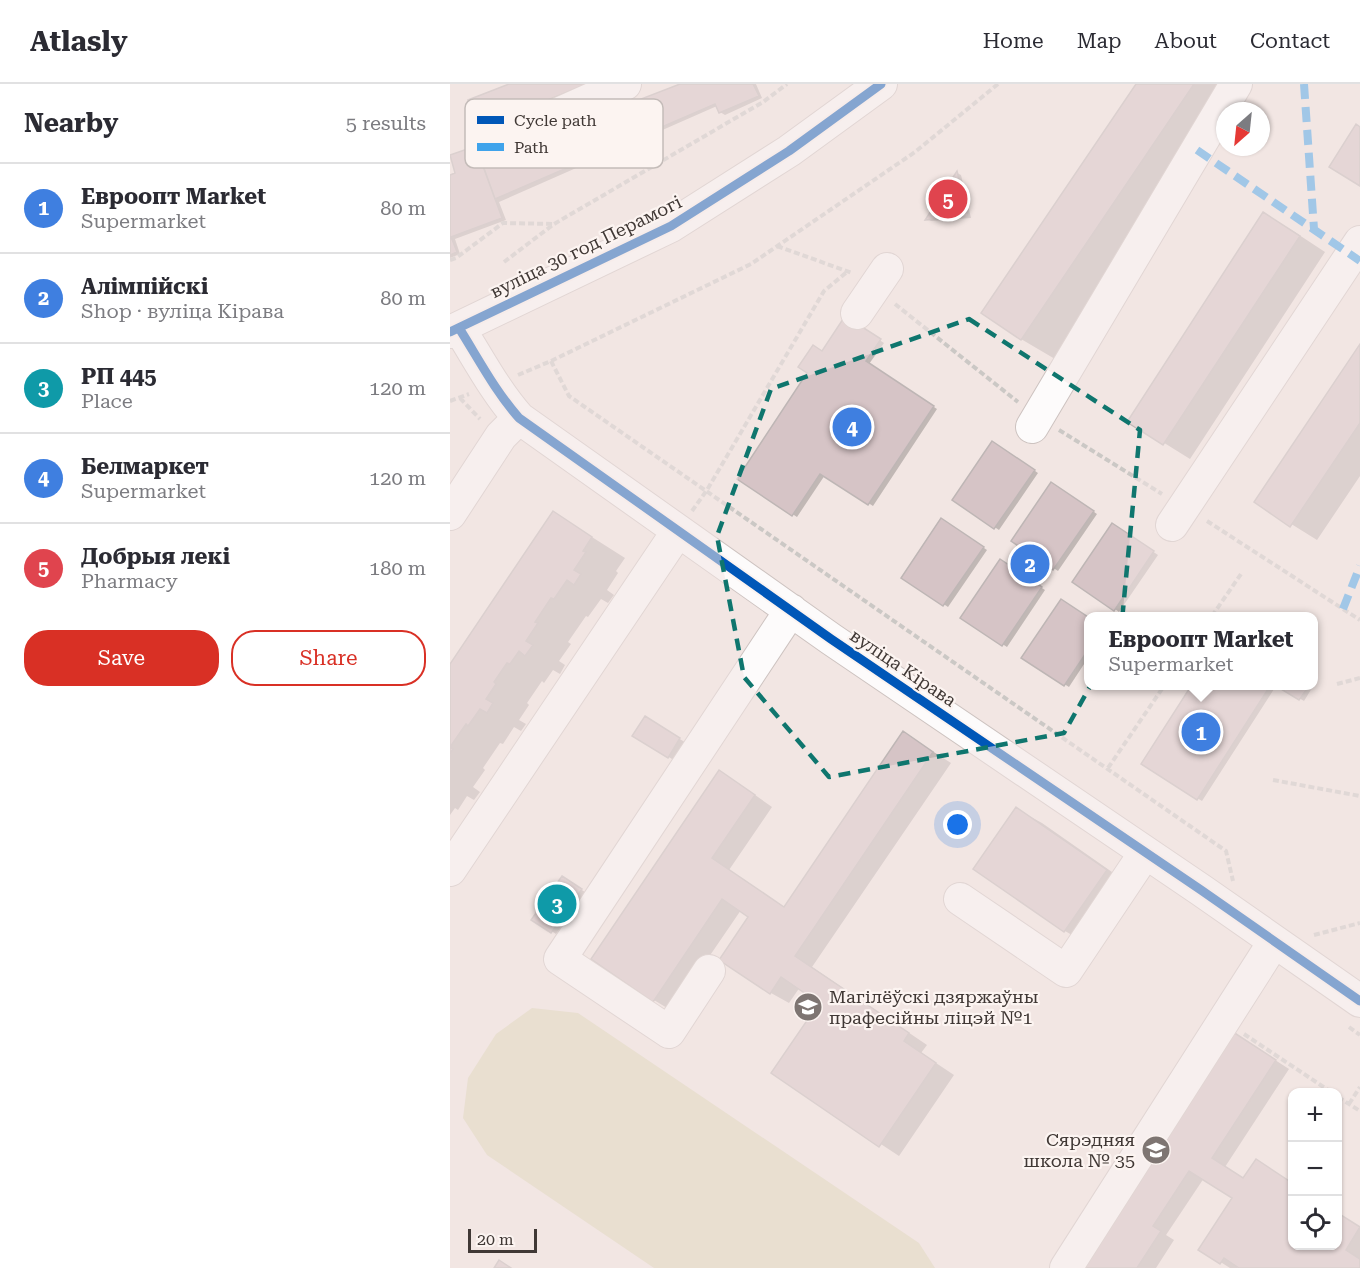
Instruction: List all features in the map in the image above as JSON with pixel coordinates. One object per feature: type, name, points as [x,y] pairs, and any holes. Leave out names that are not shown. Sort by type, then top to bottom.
[{"type":"street","points":[[592,99],[625,84]]},
{"type":"street","name":"вуліца 30 год Перамогі","points":[[454,330],[671,226],[789,151],[881,84]]},
{"type":"street","points":[[1035,422],[1236,84]]},
{"type":"street","points":[[1178,515],[1360,242]]},
{"type":"street","points":[[857,313],[881,278]]},
{"type":"street","name":"вуліца Кірава","points":[[454,330],[496,385],[503,400],[519,418],[791,610],[1360,1001]]},
{"type":"street","points":[[450,514],[501,436],[519,418]]},
{"type":"street","points":[[450,870],[678,531]]},
{"type":"street","points":[[709,971],[669,1032],[560,959],[791,610]]},
{"type":"street","points":[[960,899],[1066,971],[1145,853]]},
{"type":"street","points":[[1066,1268],[1275,942]]},
{"type":"path","points":[[663,161],[763,102],[787,84]]},
{"type":"path","points":[[450,401],[551,362],[751,264],[915,152],[998,84]]},
{"type":"path","points":[[504,262],[555,224],[650,168]]},
{"type":"path","points":[[450,260],[503,223],[555,224]]},
{"type":"path","points":[[777,246],[848,271],[881,278],[1035,422],[1178,515],[1360,620]]},
{"type":"path","points":[[678,531],[707,490],[824,291],[848,271]]},
{"type":"path","points":[[551,362],[569,396],[1226,851],[1236,891]]},
{"type":"path","points":[[1215,612],[1241,574]]},
{"type":"path","points":[[1337,684],[1360,678]]},
{"type":"path","points":[[1108,768],[1161,690]]},
{"type":"path","points":[[1273,780],[1360,796]]},
{"type":"path","points":[[1275,942],[1303,938],[1360,923]]},
{"type":"path","points":[[1223,1021],[1325,1088]]},
{"type":"path","points":[[1348,1104],[1360,1087]]},
{"type":"path","points":[[1342,1100],[1360,1112]]},
{"type":"highlighted area","points":[[969,319],[1140,430],[1121,631],[1064,733],[829,777],[744,677],[717,536],[771,389]]},
{"type":"shaded area","points":[[532,1008],[578,1013],[919,1243],[935,1268],[654,1268],[487,1155],[463,1118],[468,1078],[496,1034]]},
{"type":"building","points":[[509,84],[587,84],[550,99],[471,99]]},
{"type":"building","points":[[680,84],[753,84],[759,96],[719,113],[715,104],[663,126],[663,99],[641,99]]},
{"type":"building","points":[[1136,84],[1194,84],[1021,340],[981,313]]},
{"type":"building","points":[[1356,124],[1360,127],[1360,186],[1329,167]]},
{"type":"building","points":[[465,150],[465,168],[484,168],[502,218],[451,237],[457,252],[450,255],[450,175],[455,173],[450,155]]},
{"type":"building","points":[[484,168],[567,168],[495,199]]},
{"type":"building","points":[[957,171],[968,216],[925,220]]},
{"type":"building","points":[[1263,212],[1300,236],[1163,445],[1127,422]]},
{"type":"building","points":[[845,316],[881,339],[866,361],[934,406],[868,505],[820,474],[792,516],[737,479],[807,373],[798,367],[813,345],[822,351]]},
{"type":"building","points":[[1360,344],[1360,423],[1290,527],[1254,502]]},
{"type":"building","points":[[992,441],[1035,470],[994,529],[952,500]]},
{"type":"building","points":[[1051,482],[1094,511],[1053,570],[1011,541]]},
{"type":"building","points":[[553,511],[592,537],[583,551],[586,552],[574,570],[581,574],[574,585],[567,580],[554,599],[551,598],[526,641],[533,645],[525,656],[519,651],[510,664],[507,663],[494,682],[496,684],[486,699],[493,703],[487,713],[480,709],[450,747],[450,664]]},
{"type":"building","points":[[941,518],[984,547],[943,606],[901,578]]},
{"type":"building","points":[[1112,523],[1154,551],[1114,611],[1072,582]]},
{"type":"building","points":[[1000,559],[1042,587],[1002,646],[960,618]]},
{"type":"building","points":[[1061,599],[1084,614],[1084,656],[1064,686],[1021,658]]},
{"type":"building","points":[[1188,690],[1267,690],[1197,800],[1141,764]]},
{"type":"building","points":[[1283,690],[1306,690],[1299,700]]},
{"type":"building","points":[[645,716],[680,738],[668,758],[632,736]]},
{"type":"building","points":[[903,731],[933,752],[795,956],[909,1033],[904,1041],[936,1063],[879,1147],[771,1073],[819,1003],[781,977],[770,994],[719,960],[748,917],[722,899],[653,1002],[591,959],[719,770],[755,795],[712,858],[784,907]]},
{"type":"building","points":[[1016,807],[1107,870],[1064,932],[973,869]]},
{"type":"building","points":[[562,876],[582,889],[551,933],[531,920]]},
{"type":"building","points":[[1233,1032],[1276,1060],[1212,1158],[1243,1178],[1256,1159],[1288,1180],[1288,1250],[1342,1250],[1342,1216],[1360,1227],[1346,1250],[1360,1259],[1360,1268],[1239,1268],[1224,1258],[1220,1264],[1198,1250],[1232,1198],[1189,1171],[1153,1226],[1161,1231],[1137,1268],[1083,1268]]},
{"type":"building","points":[[499,1260],[511,1268],[494,1268]]},
{"type":"marked path","points":[[1304,84],[1314,229]]},
{"type":"marked path","points":[[1197,150],[1360,261]]},
{"type":"marked path","points":[[1343,609],[1360,566]]},
{"type":"cycle path","points":[[450,332],[671,226],[789,151],[881,84]]},
{"type":"cycle path","points":[[459,328],[494,386],[519,418],[831,639],[1201,890],[1360,1001]]},
{"type":"place","name":"Добрыя лекі","points":[[948,199]]},
{"type":"place","name":"Белмаркет","points":[[852,427]]},
{"type":"place","name":"Алімпійскі","points":[[1030,564]]},
{"type":"place","name":"Евроопт Market","points":[[1201,732]]},
{"type":"place","name":"РП 445","points":[[557,904]]},
{"type":"place","name":"Магілёўскі дзяржаўны прафесійны ліцэй №1","points":[[808,1007]]},
{"type":"place","name":"Сярэдняя школа № 35","points":[[1156,1150]]}]
